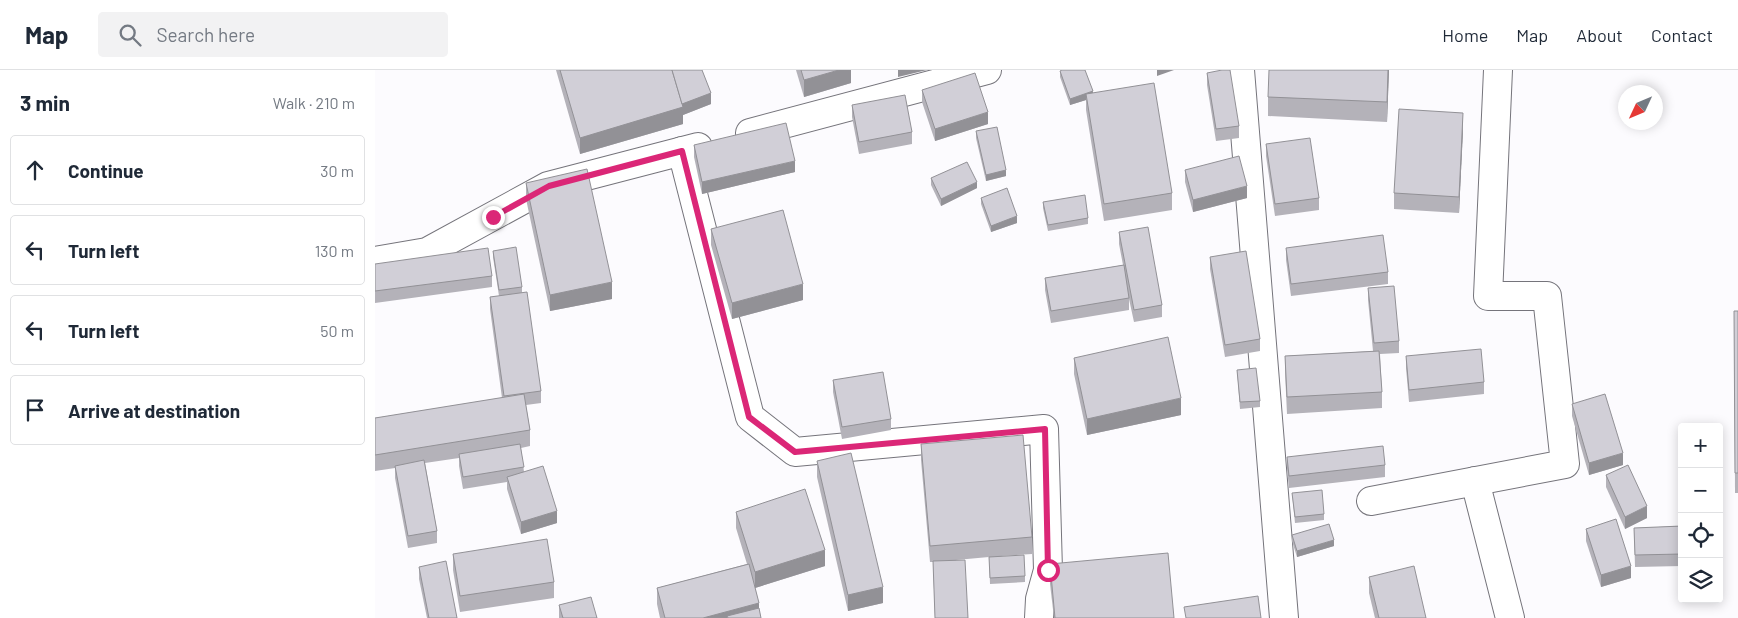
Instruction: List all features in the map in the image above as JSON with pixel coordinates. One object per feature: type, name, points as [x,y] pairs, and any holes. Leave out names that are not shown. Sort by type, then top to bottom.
[{"type":"street","points":[[375,261],[427,252],[549,186],[987,70]]},
{"type":"street","points":[[1240,70],[1284,618]]},
{"type":"street","points":[[1371,501],[1565,464],[1547,296],[1487,296],[1499,70]]},
{"type":"street","points":[[682,151],[749,417],[795,452],[1045,429],[1048,570],[1040,599],[1039,618]]},
{"type":"street","points":[[1475,482],[1510,618]]},
{"type":"building","points":[[560,70],[672,70],[683,107],[580,138]]},
{"type":"building","points":[[672,70],[702,70],[711,93],[682,104]]},
{"type":"building","points":[[801,70],[839,70],[804,80]]},
{"type":"building","points":[[1085,70],[1093,91],[1070,99],[1060,71]]},
{"type":"building","points":[[1230,70],[1239,126],[1216,129],[1207,73]]},
{"type":"building","points":[[1269,70],[1388,70],[1387,102],[1268,97]]},
{"type":"building","points":[[975,73],[988,112],[935,129],[922,90]]},
{"type":"building","points":[[1154,83],[1172,193],[1104,204],[1086,94]]},
{"type":"building","points":[[905,95],[912,132],[859,142],[852,105]]},
{"type":"building","points":[[1399,109],[1463,113],[1459,197],[1394,193]]},
{"type":"building","points":[[786,123],[795,161],[702,182],[694,145]]},
{"type":"building","points":[[997,127],[1006,170],[986,175],[976,131]]},
{"type":"building","points":[[1310,138],[1319,198],[1275,204],[1266,144]]},
{"type":"building","points":[[1239,156],[1247,186],[1193,200],[1185,170]]},
{"type":"building","points":[[967,162],[977,182],[941,199],[931,178]]},
{"type":"building","points":[[587,169],[612,282],[550,295],[526,183]]},
{"type":"building","points":[[1007,188],[1017,216],[991,226],[981,198]]},
{"type":"building","points":[[1085,195],[1088,218],[1048,225],[1043,202]]},
{"type":"building","points":[[783,210],[803,284],[732,303],[711,229]]},
{"type":"building","points":[[1148,227],[1162,305],[1134,310],[1119,232]]},
{"type":"building","points":[[1383,235],[1388,272],[1291,284],[1286,248]]},
{"type":"building","points":[[516,247],[522,287],[499,290],[493,251]]},
{"type":"building","points":[[488,248],[492,276],[375,291],[375,264]]},
{"type":"building","points":[[1246,251],[1260,339],[1225,345],[1210,257]]},
{"type":"building","points":[[1124,265],[1129,298],[1051,311],[1045,278]]},
{"type":"building","points":[[1394,286],[1399,341],[1374,343],[1368,288]]},
{"type":"building","points":[[527,292],[541,391],[504,396],[490,297]]},
{"type":"building","points":[[1734,311],[1738,311],[1738,473],[1735,473]]},
{"type":"building","points":[[1168,337],[1181,398],[1087,419],[1074,358]]},
{"type":"building","points":[[1481,349],[1484,382],[1409,390],[1406,356]]},
{"type":"building","points":[[1379,351],[1382,392],[1287,397],[1285,356]]},
{"type":"building","points":[[1256,368],[1260,401],[1240,402],[1237,370]]},
{"type":"building","points":[[883,372],[891,419],[842,427],[833,380]]},
{"type":"building","points":[[524,394],[530,430],[375,455],[375,418]]},
{"type":"building","points":[[1605,394],[1623,453],[1589,463],[1572,404]]},
{"type":"building","points":[[1023,435],[1032,537],[930,546],[921,444]]},
{"type":"building","points":[[520,444],[524,467],[463,477],[459,454]]},
{"type":"building","points":[[1383,446],[1385,465],[1289,476],[1287,457]]},
{"type":"building","points":[[851,453],[883,587],[848,595],[817,461]]},
{"type":"building","points":[[424,460],[437,531],[408,536],[395,466]]},
{"type":"building","points":[[1628,465],[1647,506],[1625,517],[1606,475]]},
{"type":"building","points":[[543,466],[557,511],[521,522],[507,477]]},
{"type":"building","points":[[805,489],[825,550],[755,572],[736,512]]},
{"type":"building","points":[[1322,490],[1324,514],[1295,517],[1292,493]]},
{"type":"building","points":[[1616,519],[1631,566],[1601,575],[1586,529]]},
{"type":"building","points":[[1329,524],[1334,540],[1297,551],[1292,535]]},
{"type":"building","points":[[1678,526],[1678,554],[1635,555],[1634,528]]},
{"type":"building","points":[[547,539],[554,582],[460,596],[453,554]]},
{"type":"building","points":[[1168,553],[1174,618],[1055,618],[1050,564]]},
{"type":"building","points":[[1024,555],[1025,576],[990,578],[989,557]]},
{"type":"building","points":[[965,560],[968,618],[935,618],[933,561]]},
{"type":"building","points":[[446,561],[457,618],[429,618],[419,567]]},
{"type":"building","points":[[749,564],[759,603],[703,618],[665,618],[657,588]]},
{"type":"building","points":[[1414,566],[1426,618],[1379,618],[1369,577]]},
{"type":"building","points":[[1258,596],[1261,618],[1186,618],[1184,607]]},
{"type":"building","points":[[591,597],[597,618],[563,618],[559,605]]},
{"type":"building","points":[[759,608],[761,618],[728,618],[727,616]]},
{"type":"route","points":[[493,217],[549,186],[682,151],[749,417],[795,452],[1045,429],[1048,570]]}]
